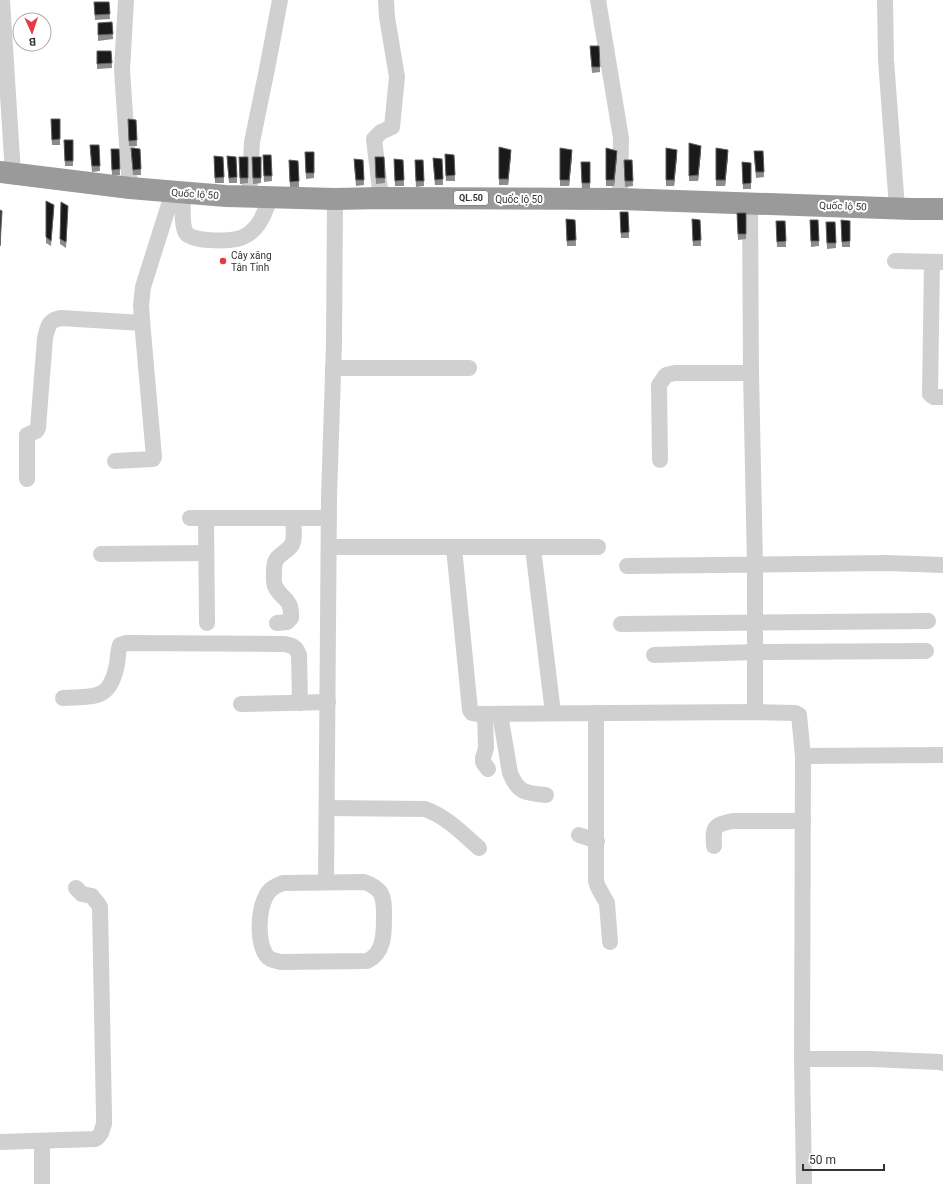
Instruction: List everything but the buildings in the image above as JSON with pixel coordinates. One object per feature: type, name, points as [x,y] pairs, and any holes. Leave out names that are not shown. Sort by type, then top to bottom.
[{"type":"highway","name":"Quốc lộ 50","points":[[7,172],[178,193],[270,198],[620,199],[943,209]]},
{"type":"street","points":[[2,0],[7,172]]},
{"type":"street","points":[[126,0],[122,70],[130,188]]},
{"type":"street","points":[[249,197],[252,142],[280,0]]},
{"type":"street","points":[[381,198],[374,139],[381,132],[392,127],[397,77],[387,17],[386,0]]},
{"type":"street","points":[[598,0],[621,138],[620,199]]},
{"type":"street","points":[[885,0],[886,60],[897,208]]},
{"type":"street","points":[[178,193],[186,232],[190,237],[206,240],[238,239],[248,234],[262,219],[270,198]]},
{"type":"street","points":[[115,461],[153,459],[154,457],[141,306],[143,287],[178,193]]},
{"type":"street","points":[[326,882],[329,518],[334,368],[335,199]]},
{"type":"street","points":[[750,203],[751,373],[755,565],[755,712]]},
{"type":"street","points":[[895,261],[937,262],[930,394],[934,397],[943,397]]},
{"type":"street","points":[[27,479],[27,435],[36,431],[38,428],[45,338],[49,324],[55,319],[61,318],[142,323]]},
{"type":"street","points":[[334,368],[469,368]]},
{"type":"street","points":[[660,460],[659,385],[666,375],[675,373],[751,373]]},
{"type":"street","points":[[207,623],[206,553],[198,518],[329,518]]},
{"type":"street","points":[[276,623],[288,622],[291,618],[290,605],[278,591],[275,584],[274,566],[280,555],[291,546],[293,541],[293,518]]},
{"type":"street","points":[[329,547],[598,547]]},
{"type":"street","points":[[454,548],[470,710],[472,713],[755,712],[796,713],[799,715],[803,756],[802,1059],[804,1184]]},
{"type":"street","points":[[534,548],[553,713]]},
{"type":"street","points":[[101,554],[206,553]]},
{"type":"street","points":[[627,566],[887,563],[943,565]]},
{"type":"street","points":[[621,624],[928,621]]},
{"type":"street","points":[[63,698],[103,694],[110,685],[117,664],[120,645],[126,643],[283,644],[292,645],[298,650],[300,703]]},
{"type":"street","points":[[654,655],[755,652],[926,652]]},
{"type":"street","points":[[241,704],[328,702]]},
{"type":"street","points":[[596,713],[596,881],[607,903],[610,942]]},
{"type":"street","points":[[488,769],[483,762],[483,758],[492,714]]},
{"type":"street","points":[[492,714],[510,773],[519,789],[524,792],[546,795]]},
{"type":"street","points":[[803,756],[943,755]]},
{"type":"street","points":[[327,808],[425,809],[435,813],[454,825],[479,848]]},
{"type":"street","points":[[714,846],[713,831],[717,826],[724,823],[733,821],[803,821]]},
{"type":"street","points":[[579,835],[597,841]]},
{"type":"street","points":[[326,882],[364,882],[372,885],[380,893],[384,904],[385,936],[376,954],[372,959],[367,961],[280,962],[271,960],[266,956],[264,951],[260,932],[261,910],[266,896],[273,887],[283,883],[326,882]]},
{"type":"street","points":[[0,1142],[95,1139],[98,1138],[101,1133],[104,1124],[98,1030],[100,906],[92,896],[82,894],[76,888]]},
{"type":"street","points":[[802,1059],[909,1060],[943,1063]]},
{"type":"street","points":[[42,1141],[42,1184]]},
{"type":"place","name":"Cây xăng Tân Tỉnh","points":[[223,261]]}]
